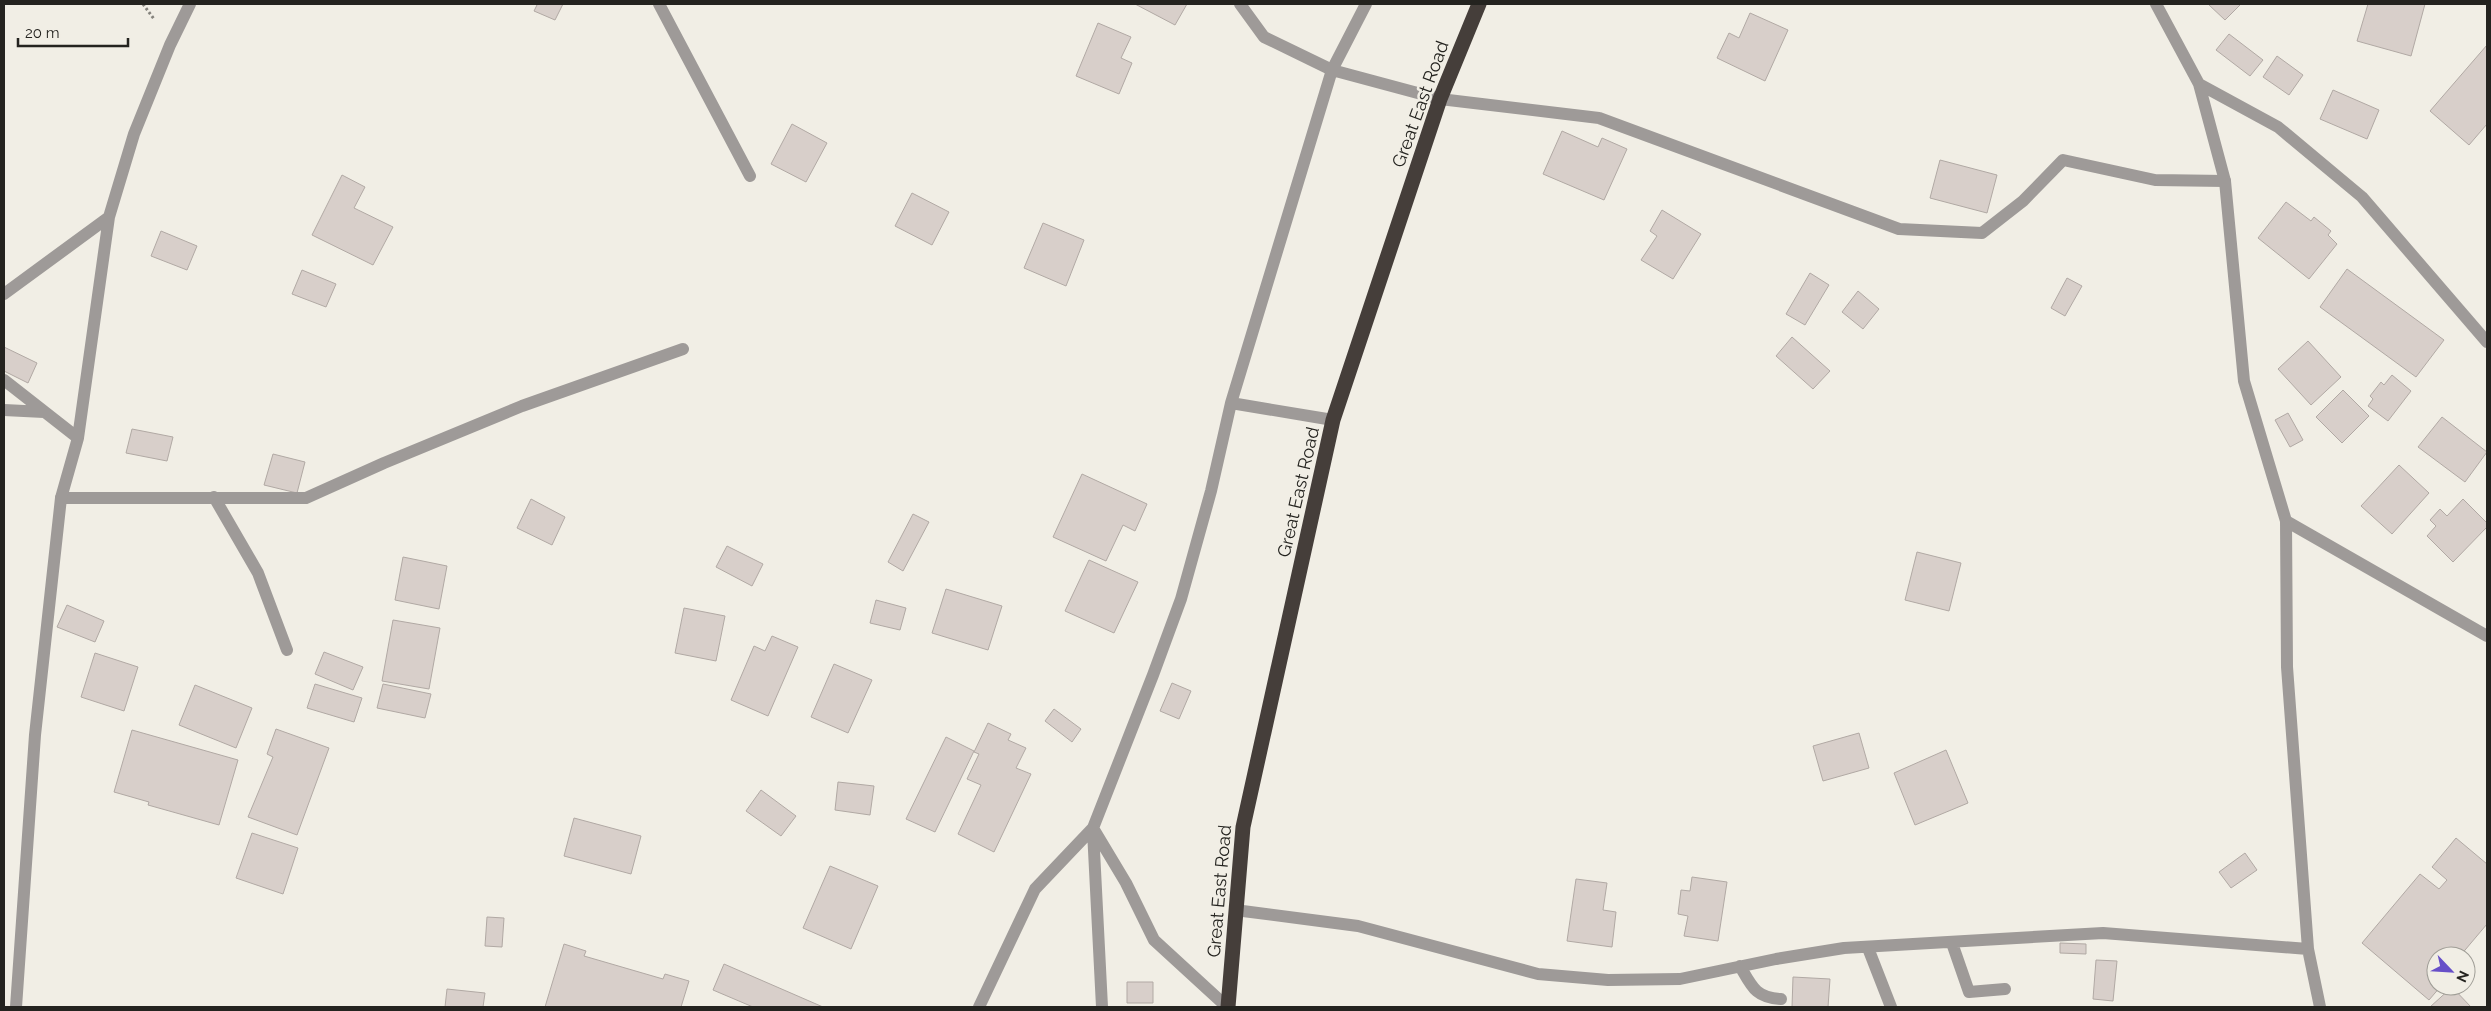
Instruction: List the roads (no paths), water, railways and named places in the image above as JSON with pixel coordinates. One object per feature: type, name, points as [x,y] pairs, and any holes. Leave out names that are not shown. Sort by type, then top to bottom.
[{"type":"highway","name":"Great East Road","points":[[1228,1007],[1242,827],[1333,420],[1440,99],[1479,4]]},
{"type":"street","points":[[16,1007],[35,735],[61,498],[78,438],[109,217],[134,134],[170,45],[190,4]]},
{"type":"street","points":[[659,4],[750,176]]},
{"type":"street","points":[[1240,4],[1264,37],[1332,70],[1440,99],[1598,118],[1899,229],[1982,232],[2023,201],[2062,160],[2155,180],[2225,181]]},
{"type":"street","points":[[979,1007],[1035,889],[1093,828],[1181,599],[1212,492],[1231,403],[1332,70],[1366,4]]},
{"type":"street","points":[[2156,4],[2199,84],[2225,181],[2244,381],[2286,521],[2287,667],[2308,949],[2320,1007]]},
{"type":"street","points":[[2199,84],[2278,127],[2362,197],[2487,342]]},
{"type":"street","points":[[4,294],[109,217]]},
{"type":"street","points":[[61,498],[306,498],[522,406],[683,349]]},
{"type":"street","points":[[4,380],[78,438]]},
{"type":"street","points":[[1231,403],[1333,420]]},
{"type":"street","points":[[4,410],[44,412]]},
{"type":"street","points":[[214,497],[258,573],[287,650]]},
{"type":"street","points":[[2286,521],[2487,636]]},
{"type":"street","points":[[1093,828],[1102,1007]]},
{"type":"street","points":[[1093,828],[1126,883],[1154,940],[1228,1007]]},
{"type":"street","points":[[1235,910],[1358,926],[1538,974],[1608,980],[1680,979],[1740,966],[1844,948],[2103,933],[2308,949]]},
{"type":"street","points":[[1952,943],[1970,992],[2005,990]]},
{"type":"street","points":[[1868,948],[1891,1007]]},
{"type":"street","points":[[1740,966],[1755,991],[1770,998],[1781,999]]}]
